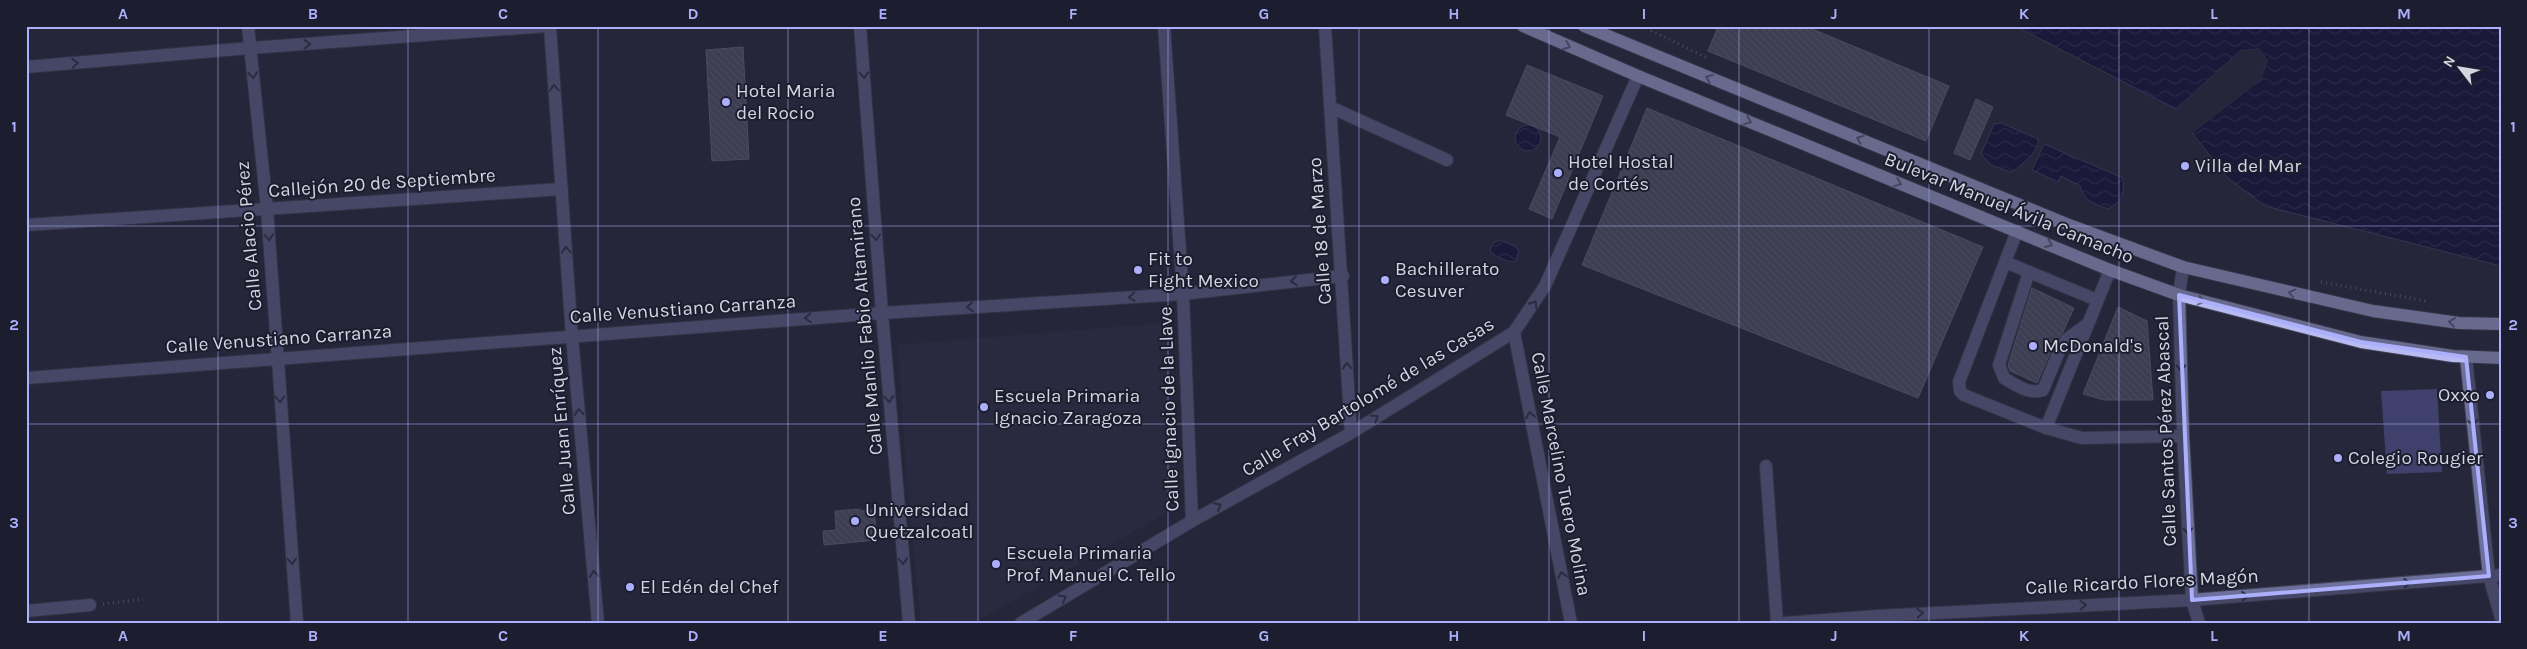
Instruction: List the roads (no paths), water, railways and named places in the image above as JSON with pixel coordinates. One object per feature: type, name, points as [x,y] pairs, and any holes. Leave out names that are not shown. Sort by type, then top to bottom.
[{"type":"main road","name":"Bulevar Manuel Ávila Camacho","points":[[1523,26],[1638,76],[2110,270],[2180,295],[2361,342],[2466,357],[2501,358]]},
{"type":"main road","name":"Bulevar Manuel Ávila Camacho","points":[[1584,26],[2069,225],[2183,267],[2373,311],[2459,323],[2501,324]]},
{"type":"street","name":"Calle Alacio Pérez","points":[[248,26],[267,209],[297,623]]},
{"type":"street","points":[[26,67],[549,26]]},
{"type":"street","name":"Calle Juan Enríquez","points":[[549,26],[572,337],[598,623]]},
{"type":"street","name":"Calle Manlio Fabio Altamirano","points":[[860,26],[882,313],[909,623]]},
{"type":"street","name":"Calle Ignacio de la Llave","points":[[1164,26],[1183,294],[1192,521]]},
{"type":"street","name":"Calle 18 de Marzo","points":[[1325,26],[1343,276],[1351,432]]},
{"type":"street","name":"Calle Fray Bartolomé de las Casas","points":[[1021,623],[1192,521],[1351,432],[1514,332],[1545,286],[1638,76]]},
{"type":"street","points":[[1330,108],[1447,160]]},
{"type":"street","name":"Callejón 20 de Septiembre","points":[[26,225],[562,190]]},
{"type":"street","points":[[2018,231],[1959,386],[1964,394],[2046,428],[2082,438],[2183,436]]},
{"type":"street","points":[[2005,262],[2097,300]]},
{"type":"street","name":"Calle Santos Pérez Abascal","points":[[2183,267],[2180,295],[2183,436],[2192,600],[2199,623]]},
{"type":"street","points":[[2046,428],[2110,270]]},
{"type":"street","points":[[2029,272],[1999,364],[2004,378],[2023,389],[2036,393],[2042,390],[2060,349],[2067,339],[2088,324]]},
{"type":"street","name":"Calle Venustiano Carranza","points":[[26,378],[882,313],[1183,294],[1343,276]]},
{"type":"street","name":"Calle Marcelino Tuero Molina","points":[[1514,332],[1571,623]]},
{"type":"street","points":[[2466,357],[2501,618]]},
{"type":"street","points":[[1766,466],[1777,623]]},
{"type":"street","name":"Calle Ricardo Flores Magón","points":[[1784,623],[2192,600],[2495,576]]},
{"type":"street","points":[[26,611],[90,605]]},
{"type":"water","points":[[2015,26],[2501,26],[2501,266],[2265,206],[2228,178],[2192,133],[2261,79],[2267,60],[2259,49],[2240,51],[2176,109]]},
{"type":"water","points":[[2001,123],[2038,139],[2038,144],[2033,153],[2011,172],[1991,165],[1981,154],[1994,124]]},
{"type":"water","points":[[1528,125],[1538,128],[1541,138],[1538,148],[1528,151],[1518,148],[1515,138],[1518,128]]},
{"type":"water","points":[[2044,144],[2123,178],[2122,197],[2108,209],[2087,199],[2080,186],[2061,176],[2058,182],[2032,170]]},
{"type":"water","points":[[1500,240],[1515,246],[1519,251],[1516,261],[1502,259],[1490,251],[1492,244]]},
{"type":"place","name":"Hotel Maria del Rocio","points":[[726,102]]},
{"type":"place","name":"Villa del Mar","points":[[2185,166]]},
{"type":"place","name":"Hotel Hostal de Cortés","points":[[1558,173]]},
{"type":"place","name":"Fit to Fight Mexico","points":[[1138,270]]},
{"type":"place","name":"Bachillerato Cesuver","points":[[1385,280]]},
{"type":"place","name":"McDonald's","points":[[2033,346]]},
{"type":"place","name":"Oxxo","points":[[2490,395]]},
{"type":"place","name":"Escuela Primaria Ignacio Zaragoza","points":[[984,407]]},
{"type":"place","name":"Colegio Rougier","points":[[2338,458]]},
{"type":"place","name":"Universidad Quetzalcoatl","points":[[855,521]]},
{"type":"place","name":"Escuela Primaria Prof. Manuel C. Tello","points":[[996,564]]},
{"type":"place","name":"El Edén del Chef","points":[[630,587]]}]
